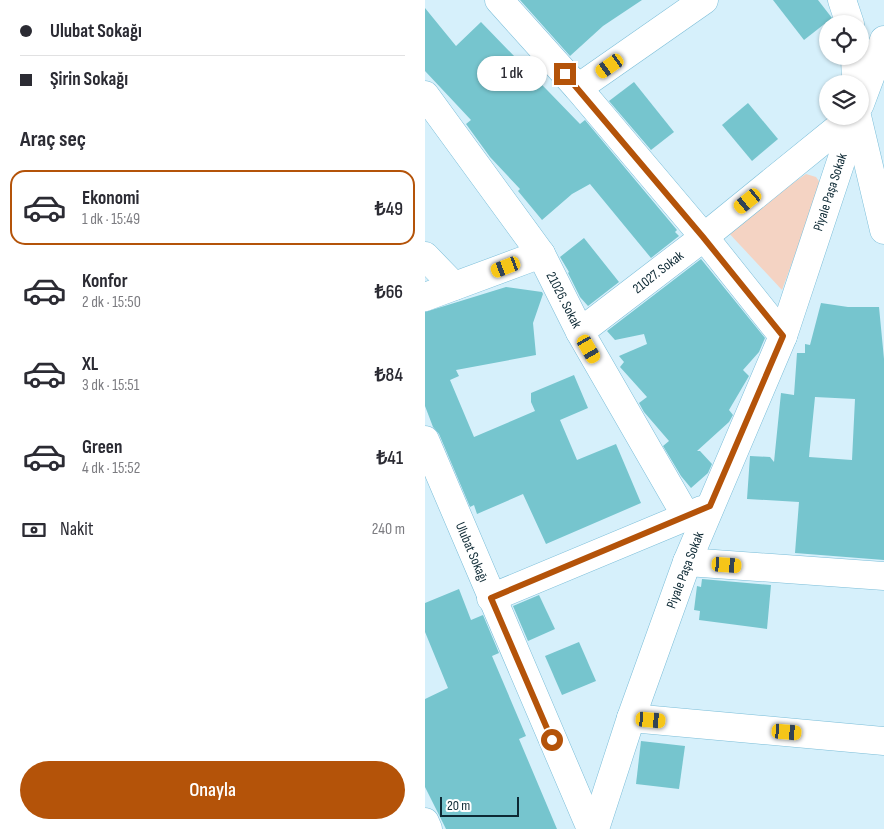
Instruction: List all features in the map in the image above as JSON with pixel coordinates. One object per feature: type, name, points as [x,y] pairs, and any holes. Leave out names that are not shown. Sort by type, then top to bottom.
[{"type":"street","points":[[578,88],[705,0]]},
{"type":"street","points":[[842,0],[847,15]]},
{"type":"street","points":[[501,1],[578,88],[783,336]]},
{"type":"street","points":[[869,80],[884,40]]},
{"type":"street","name":"21026. Sokak","points":[[425,94],[541,254],[580,332],[698,511]]},
{"type":"street","name":"21027. Sokak","points":[[580,332],[844,125]]},
{"type":"street","name":"Piyale Paşa Sokak","points":[[595,829],[631,718],[687,562],[698,511],[783,336],[852,125]]},
{"type":"street","points":[[857,125],[884,230]]},
{"type":"street","points":[[425,297],[541,254]]},
{"type":"street","points":[[425,256],[454,286]]},
{"type":"street","name":"Ulubat Sokağı","points":[[425,440],[591,829]]},
{"type":"street","points":[[491,598],[698,511]]},
{"type":"street","points":[[687,562],[884,576]]},
{"type":"street","points":[[631,718],[884,741]]},
{"type":"street","points":[[425,822],[428,829]]},
{"type":"shaded area","points":[[806,174],[816,177],[821,184],[782,290],[726,230]]},
{"type":"building","points":[[520,0],[642,0],[603,26],[570,56]]},
{"type":"building","points":[[773,0],[818,0],[830,15],[819,15],[819,28],[804,40]]},
{"type":"building","points":[[425,8],[456,46],[481,22],[580,124],[585,120],[677,230],[675,232],[679,236],[651,258],[590,184],[572,194],[542,220],[518,191],[520,189],[490,157],[466,124],[471,120],[425,71]]},
{"type":"building","points":[[634,82],[674,132],[651,150],[609,101]]},
{"type":"building","points":[[748,103],[778,139],[752,161],[722,125]]},
{"type":"building","points":[[584,238],[619,282],[588,306],[580,297],[560,257]]},
{"type":"building","points":[[701,259],[765,338],[759,352],[743,370],[749,376],[729,410],[733,415],[729,422],[697,451],[700,451],[712,464],[708,473],[691,488],[681,476],[663,446],[669,441],[644,412],[639,403],[647,397],[620,367],[624,362],[619,356],[647,344],[644,334],[615,340],[607,331]]},
{"type":"building","points":[[506,287],[542,292],[543,294],[533,323],[536,355],[456,370],[459,376],[450,380],[474,437],[535,411],[531,402],[531,393],[574,375],[588,408],[560,420],[577,460],[616,444],[641,503],[546,544],[523,494],[477,514],[474,505],[470,507],[425,406],[425,312]]},
{"type":"building","points":[[821,303],[848,307],[879,307],[884,359],[884,560],[795,553],[799,502],[747,499],[750,456],[770,457],[774,462],[781,393],[794,395],[797,353],[805,353],[805,344],[810,345]],"holes":[[[815,397],[855,399],[852,460],[809,457]]]},
{"type":"building","points":[[702,579],[771,585],[767,629],[699,620],[700,611],[694,610],[697,586],[701,587]]},
{"type":"building","points":[[459,589],[471,620],[483,615],[499,653],[492,656],[526,736],[519,739],[557,829],[446,829],[425,787],[425,699],[448,688],[425,632],[425,603]]},
{"type":"building","points":[[539,595],[555,629],[528,641],[513,606]]},
{"type":"building","points":[[579,642],[596,681],[562,695],[545,656]]},
{"type":"building","points":[[641,741],[685,746],[679,789],[636,784]]},
{"type":"route","points":[[552,740],[491,598],[710,506],[783,336],[703,237],[565,74]]}]
